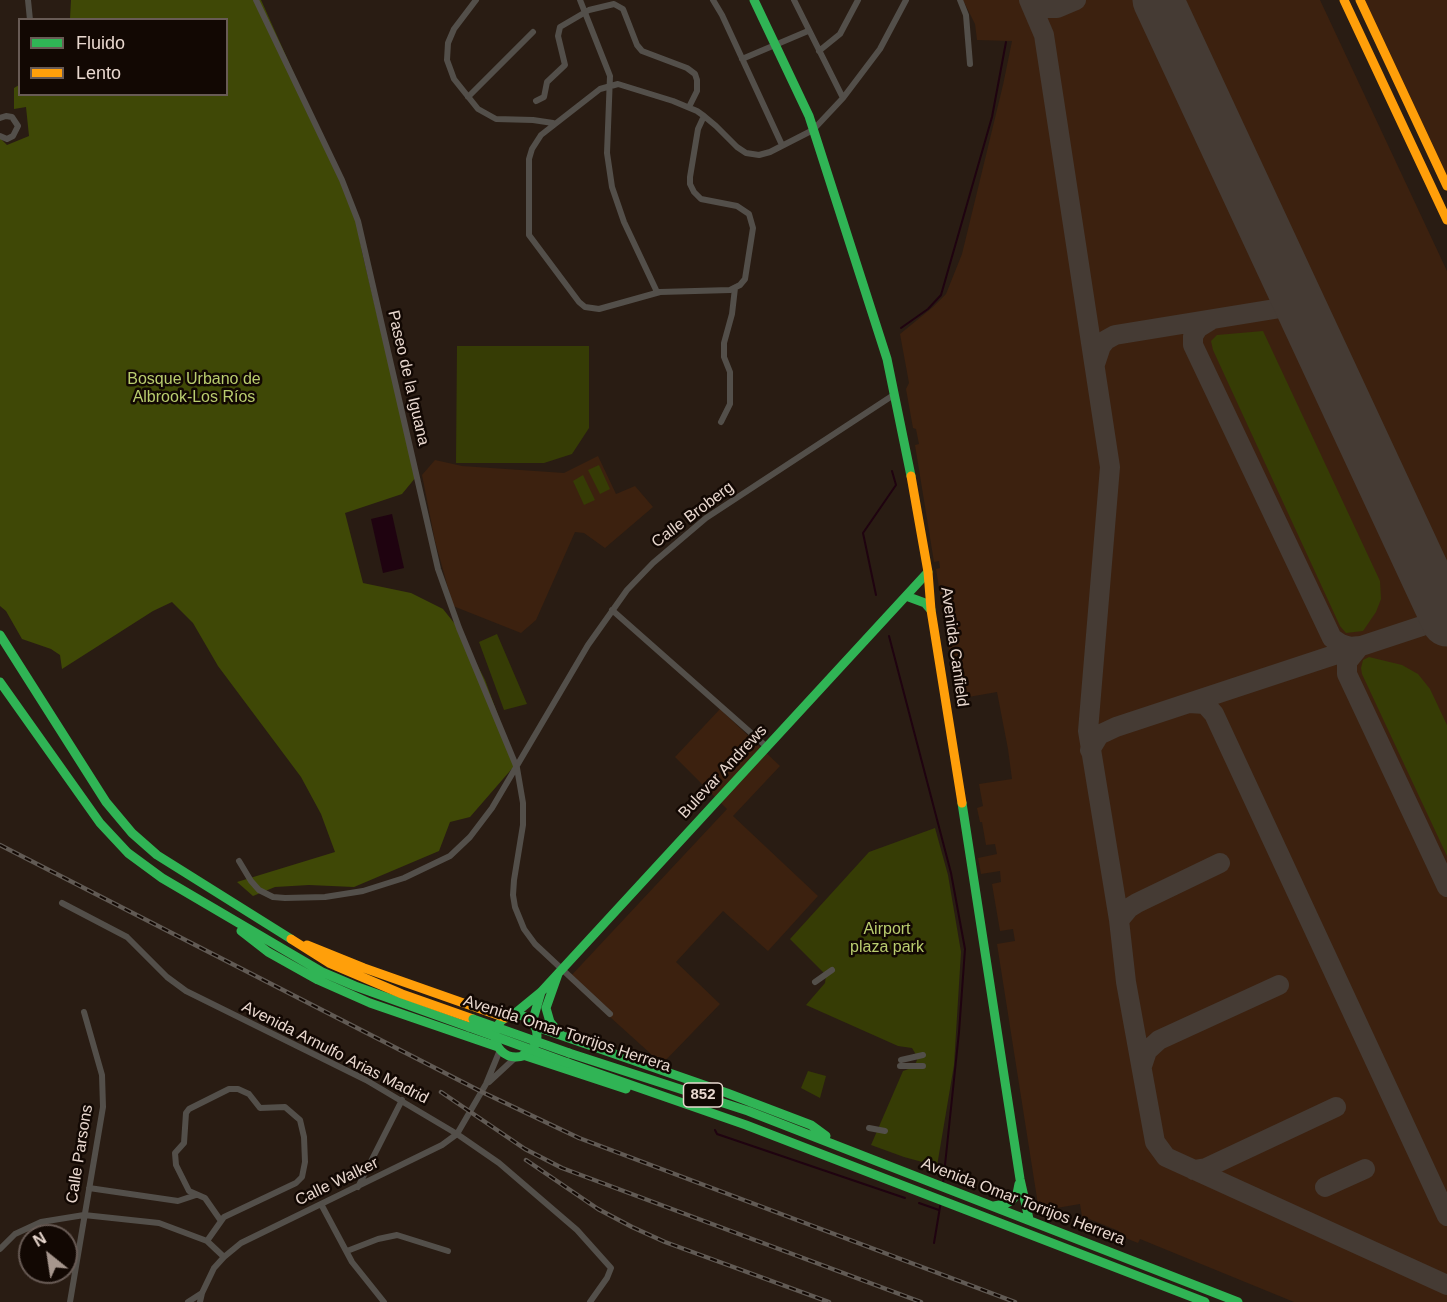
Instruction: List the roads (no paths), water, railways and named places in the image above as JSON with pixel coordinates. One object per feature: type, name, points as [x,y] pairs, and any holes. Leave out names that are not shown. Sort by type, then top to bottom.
[{"type":"main road","name":"Avenida Canfield","points":[[754,0],[805,105],[878,330],[895,394],[928,572],[931,610],[980,910],[1020,1179],[1029,1219]]},
{"type":"main road","points":[[1344,0],[1447,220]]},
{"type":"main road","points":[[1360,0],[1447,186]]},
{"type":"main road","points":[[1396,111],[1409,105]]},
{"type":"main road","name":"Bulevar Andrews","points":[[509,1016],[541,992],[560,972],[928,572]]},
{"type":"main road","points":[[906,596],[926,603],[931,610]]},
{"type":"main road","name":"Avenida Omar Torrijos Herrera","points":[[0,635],[106,802],[132,833],[157,855],[329,963],[402,994],[468,1027]]},
{"type":"main road","name":"Avenida Omar Torrijos Herrera","points":[[0,682],[80,796],[128,853],[162,878],[322,972],[355,986],[921,1191],[1205,1302]]},
{"type":"main road","points":[[265,924],[305,944],[364,968],[472,1005],[509,1016],[525,1017],[533,1025],[562,1036],[727,1093],[811,1125],[836,1144]]},
{"type":"main road","points":[[560,972],[547,1002],[546,1011],[551,1025],[562,1036]]},
{"type":"main road","name":"Bulevar Andrews","points":[[533,1025],[541,992]]},
{"type":"main road","points":[[468,1027],[471,1033],[479,1024],[479,1015],[472,1005]]},
{"type":"main road","points":[[499,1048],[495,1034],[497,1027],[509,1016]]},
{"type":"main road","points":[[520,1056],[531,1050],[535,1043],[533,1025]]},
{"type":"main road","points":[[468,1027],[508,1055],[567,1061]]},
{"type":"main road","points":[[567,1061],[559,1063],[558,1051],[562,1044],[573,1040]]},
{"type":"main road","name":"Avenida Omar Torrijos Herrera","points":[[567,1061],[726,1103],[1238,1302]]},
{"type":"main road","points":[[994,1206],[1001,1206],[1012,1200],[1017,1194],[1020,1179]]},
{"type":"street","points":[[28,0],[30,18]]},
{"type":"street","name":"Paseo de la Iguana","points":[[256,0],[355,212],[438,569],[459,628],[517,768],[523,803],[523,825],[514,880],[514,907],[526,933],[560,972],[610,1014]]},
{"type":"street","points":[[476,0],[453,32],[448,43],[446,54],[452,76],[485,114],[496,120],[533,120],[553,123]]},
{"type":"street","points":[[580,0],[610,76],[607,139],[612,187],[624,222],[657,292]]},
{"type":"street","points":[[713,0],[782,145]]},
{"type":"street","points":[[794,0],[843,98]]},
{"type":"street","points":[[819,51],[840,34],[858,0]]},
{"type":"street","points":[[704,116],[690,172],[692,188],[697,196],[704,200],[743,208],[749,214],[753,222],[747,274],[735,288],[726,291],[657,292],[599,309],[589,309],[579,302],[532,240],[529,231],[529,159],[537,139],[553,123],[600,89],[611,84],[633,87],[689,107],[704,116],[746,153],[763,154],[813,130],[843,98],[880,49],[906,0]]},
{"type":"street","points":[[960,0],[966,15],[970,64]]},
{"type":"street","points":[[536,101],[544,97],[547,82],[565,65],[558,36],[560,27],[585,12],[618,2],[637,45],[642,51],[687,68],[695,74],[697,91],[689,107]]},
{"type":"street","points":[[742,59],[808,31]]},
{"type":"street","points":[[468,96],[533,32]]},
{"type":"street","points":[[0,118],[12,117],[18,126],[14,136],[7,139],[0,136]]},
{"type":"street","points":[[721,422],[730,404],[729,372],[724,357],[724,343],[732,314],[735,288]]},
{"type":"street","name":"Calle Broberg","points":[[239,861],[254,885],[273,897],[315,897],[348,894],[404,878],[450,856],[470,837],[492,808],[588,645],[612,610],[653,563],[688,531],[895,394]]},
{"type":"street","points":[[612,610],[767,747]]},
{"type":"street","name":"Avenida Arnulfo Arias Madrid","points":[[62,903],[127,937],[167,977],[186,991],[366,1080],[457,1134],[499,1163],[576,1230],[611,1268],[591,1302]]},
{"type":"street","points":[[815,981],[832,970]]},
{"type":"street","name":"Calle Parsons","points":[[70,1302],[103,1107],[102,1075],[84,1012]]},
{"type":"street","name":"Calle Walker","points":[[200,1302],[214,1268],[241,1243],[442,1145],[457,1134],[486,1084],[499,1048]]},
{"type":"street","points":[[923,1055],[900,1063],[923,1066]]},
{"type":"street","name":"Calle Walker","points":[[486,1084],[520,1056]]},
{"type":"street","points":[[207,1241],[224,1217],[296,1183],[303,1177],[304,1137],[300,1120],[285,1107],[260,1108],[249,1094],[238,1089],[229,1089],[189,1109],[186,1113],[184,1143],[175,1153],[175,1160],[189,1191],[205,1198],[221,1221]]},
{"type":"street","points":[[358,1187],[402,1100]]},
{"type":"street","points":[[869,1128],[885,1131]]},
{"type":"street","points":[[89,1188],[178,1201],[196,1195]]},
{"type":"street","points":[[321,1204],[352,1262],[384,1302]]},
{"type":"street","points":[[0,1249],[15,1234],[41,1222],[84,1215],[159,1223],[207,1241],[224,1257]]},
{"type":"street","points":[[347,1251],[378,1239],[397,1235],[448,1251]]},
{"type":"street","points":[[188,1302],[202,1293]]},
{"type":"waterway","points":[[901,328],[928,309],[941,295],[992,117],[1006,42]]},
{"type":"waterway","points":[[876,595],[863,533],[896,485],[892,471]]},
{"type":"waterway","points":[[889,636],[951,873],[965,949],[943,1184]]},
{"type":"waterway","points":[[715,1130],[717,1134],[905,1198]]},
{"type":"waterway","points":[[934,1243],[941,1201]]},
{"type":"waterway","points":[[919,1203],[939,1210]]},
{"type":"railway","points":[[0,845],[482,1092],[579,1138],[1015,1302]]},
{"type":"railway","points":[[441,1092],[525,1149],[562,1168],[921,1302]]},
{"type":"railway","points":[[526,1160],[598,1209],[632,1227],[665,1242],[829,1302]]},
{"type":"park label","name":"Bosque Urbano de Albrook-Los Ríos","points":[[194,389]]},
{"type":"park label","name":"Airport plaza park","points":[[887,939]]}]
